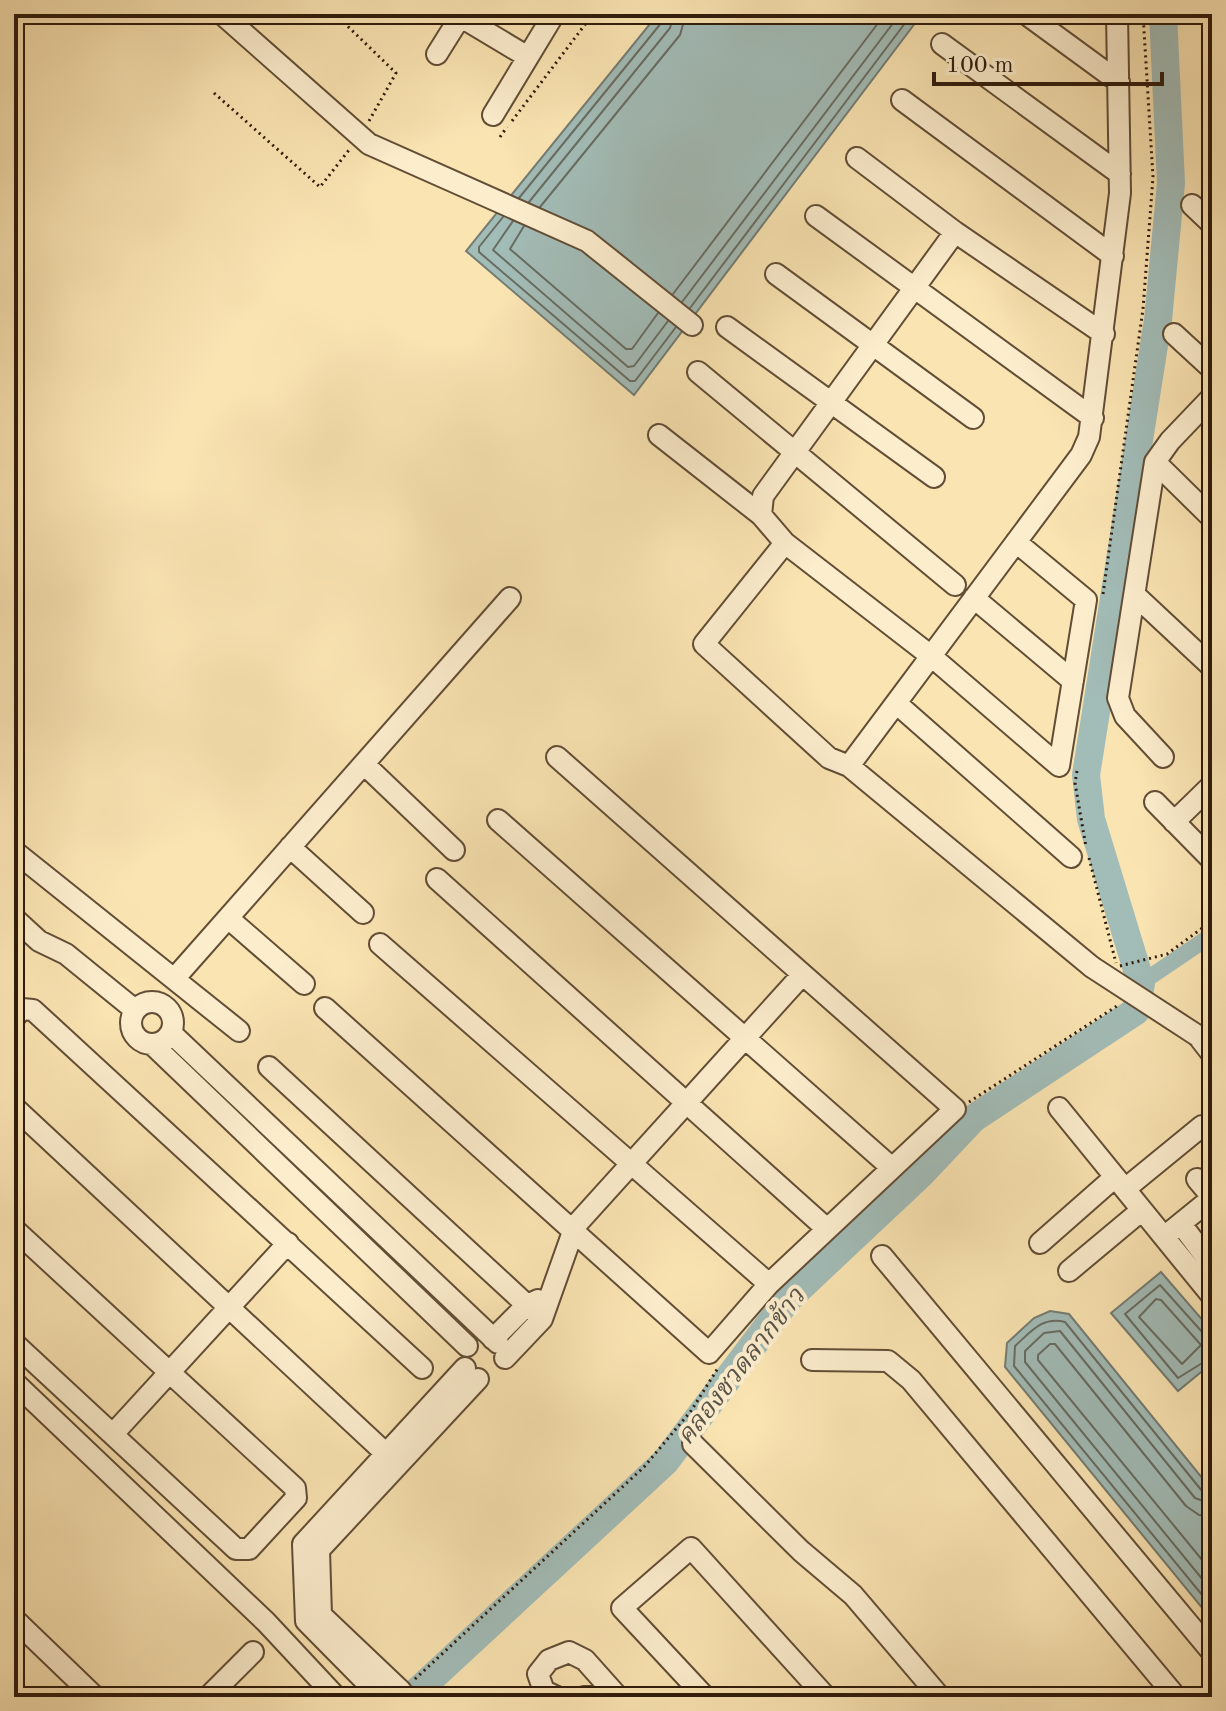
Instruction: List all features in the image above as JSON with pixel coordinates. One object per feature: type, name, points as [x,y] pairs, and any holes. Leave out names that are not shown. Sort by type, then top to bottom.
[{"type":"street","points":[[222,14],[369,144],[587,241],[692,325]]},
{"type":"street","points":[[493,115],[554,14]]},
{"type":"street","points":[[1026,14],[1119,82]]},
{"type":"street","points":[[849,766],[1081,455],[1093,418],[1120,174],[1117,14]]},
{"type":"street","points":[[437,54],[460,15],[528,57]]},
{"type":"street","points":[[942,44],[1120,174]]},
{"type":"street","points":[[902,100],[1113,256]]},
{"type":"street","points":[[857,158],[955,232],[1104,334]]},
{"type":"street","points":[[1192,205],[1212,224]]},
{"type":"street","points":[[816,216],[1093,418]]},
{"type":"street","points":[[761,515],[763,496],[955,232]]},
{"type":"street","points":[[776,274],[973,418]]},
{"type":"street","points":[[727,327],[934,477]]},
{"type":"street","points":[[1174,334],[1212,369]]},
{"type":"street","points":[[698,372],[955,585]]},
{"type":"street","points":[[1163,757],[1120,707],[1135,595],[1155,462],[1170,441],[1212,397]]},
{"type":"street","points":[[659,435],[761,515],[785,543],[931,656],[1059,766],[1086,600],[1016,542]]},
{"type":"street","points":[[1155,462],[1212,518]]},
{"type":"street","points":[[785,543],[704,644],[829,758],[849,766],[1092,967],[1198,1036],[1212,1054]]},
{"type":"street","points":[[1135,595],[1212,667]]},
{"type":"street","points":[[174,979],[510,598]]},
{"type":"street","points":[[974,598],[1073,681]]},
{"type":"street","points":[[896,703],[1071,857]]},
{"type":"street","points":[[325,1008],[709,1353],[769,1284],[955,1109],[557,757]]},
{"type":"street","points":[[364,764],[454,850]]},
{"type":"street","points":[[1174,822],[1212,785]]},
{"type":"street","points":[[1155,802],[1212,860]]},
{"type":"street","points":[[498,820],[892,1168]]},
{"type":"street","points":[[290,847],[363,913]]},
{"type":"street","points":[[14,851],[239,1031]]},
{"type":"street","points":[[437,879],[827,1229]]},
{"type":"street","points":[[14,918],[39,941],[66,954],[135,1010]]},
{"type":"street","points":[[228,918],[304,984]]},
{"type":"street","points":[[380,944],[769,1284]]},
{"type":"street","points":[[499,1346],[481,1338],[467,1346],[463,1357],[471,1374],[489,1379],[499,1374],[499,1346],[551,1295],[573,1230],[802,975]]},
{"type":"street","points":[[152,1044],[163,1041],[171,1033],[172,1016],[161,1003],[144,1003],[135,1010],[131,1021],[133,1032],[141,1041],[152,1044],[467,1346]]},
{"type":"street","points":[[14,1018],[22,1009],[33,1010],[422,1368]]},
{"type":"street","points":[[171,1033],[499,1346]]},
{"type":"street","points":[[269,1067],[534,1312]]},
{"type":"street","points":[[14,1107],[390,1458]]},
{"type":"street","points":[[1059,1108],[1212,1296]]},
{"type":"street","points":[[1040,1243],[1202,1126]]},
{"type":"street","points":[[1164,1237],[1212,1198],[1197,1179]]},
{"type":"street","points":[[323,1207],[339,1192]]},
{"type":"street","points":[[1069,1271],[1142,1210]]},
{"type":"street","points":[[1181,1224],[1212,1265]]},
{"type":"street","points":[[14,1229],[295,1488],[294,1501],[249,1549],[236,1549],[14,1343]]},
{"type":"street","points":[[113,1434],[288,1243]]},
{"type":"street","points":[[882,1256],[1212,1652]]},
{"type":"street","points":[[812,1360],[888,1361],[911,1380],[1176,1697]]},
{"type":"street","points":[[395,1693],[331,1638],[312,1630],[303,1613],[303,1544],[471,1374]]},
{"type":"street","points":[[14,1382],[255,1612],[336,1697]]},
{"type":"street","points":[[693,1444],[801,1551],[853,1595],[940,1697]]},
{"type":"street","points":[[705,1697],[622,1608],[691,1548],[826,1697]]},
{"type":"street","points":[[14,1619],[95,1697]]},
{"type":"street","points":[[208,1697],[253,1652]]},
{"type":"street","points":[[557,1697],[544,1691],[538,1674],[549,1660],[563,1652],[585,1660],[617,1697]]},
{"type":"street","points":[[584,1697],[604,1694],[617,1697]]},
{"type":"path","points":[[500,137],[593,14]]},
{"type":"path","points":[[1103,595],[1143,309],[1152,191],[1143,14]]},
{"type":"path","points":[[1078,768],[1075,783],[1081,827],[1119,974]]},
{"type":"path","points":[[1117,966],[1167,954],[1212,921]]},
{"type":"path","points":[[968,1104],[1096,1023],[1124,1000]]},
{"type":"path","points":[[395,1693],[644,1467],[700,1399],[721,1361]]},
{"type":"water","points":[[658,14],[922,14],[634,395],[466,251]]},
{"type":"water","points":[[1161,1272],[1212,1331],[1212,1363],[1178,1391],[1111,1313]]},
{"type":"water","points":[[1050,1311],[1069,1314],[1212,1490],[1212,1620],[1005,1367],[1007,1343],[1034,1318]]},
{"type":"waterway","name":"คลองชวดลากข้าว","points":[[411,1697],[665,1462],[788,1299],[922,1173],[974,1118],[1136,1011],[1141,983],[1091,819],[1086,775],[1158,320],[1171,183],[1163,14]]},
{"type":"waterway","points":[[1141,983],[1212,935]]}]
